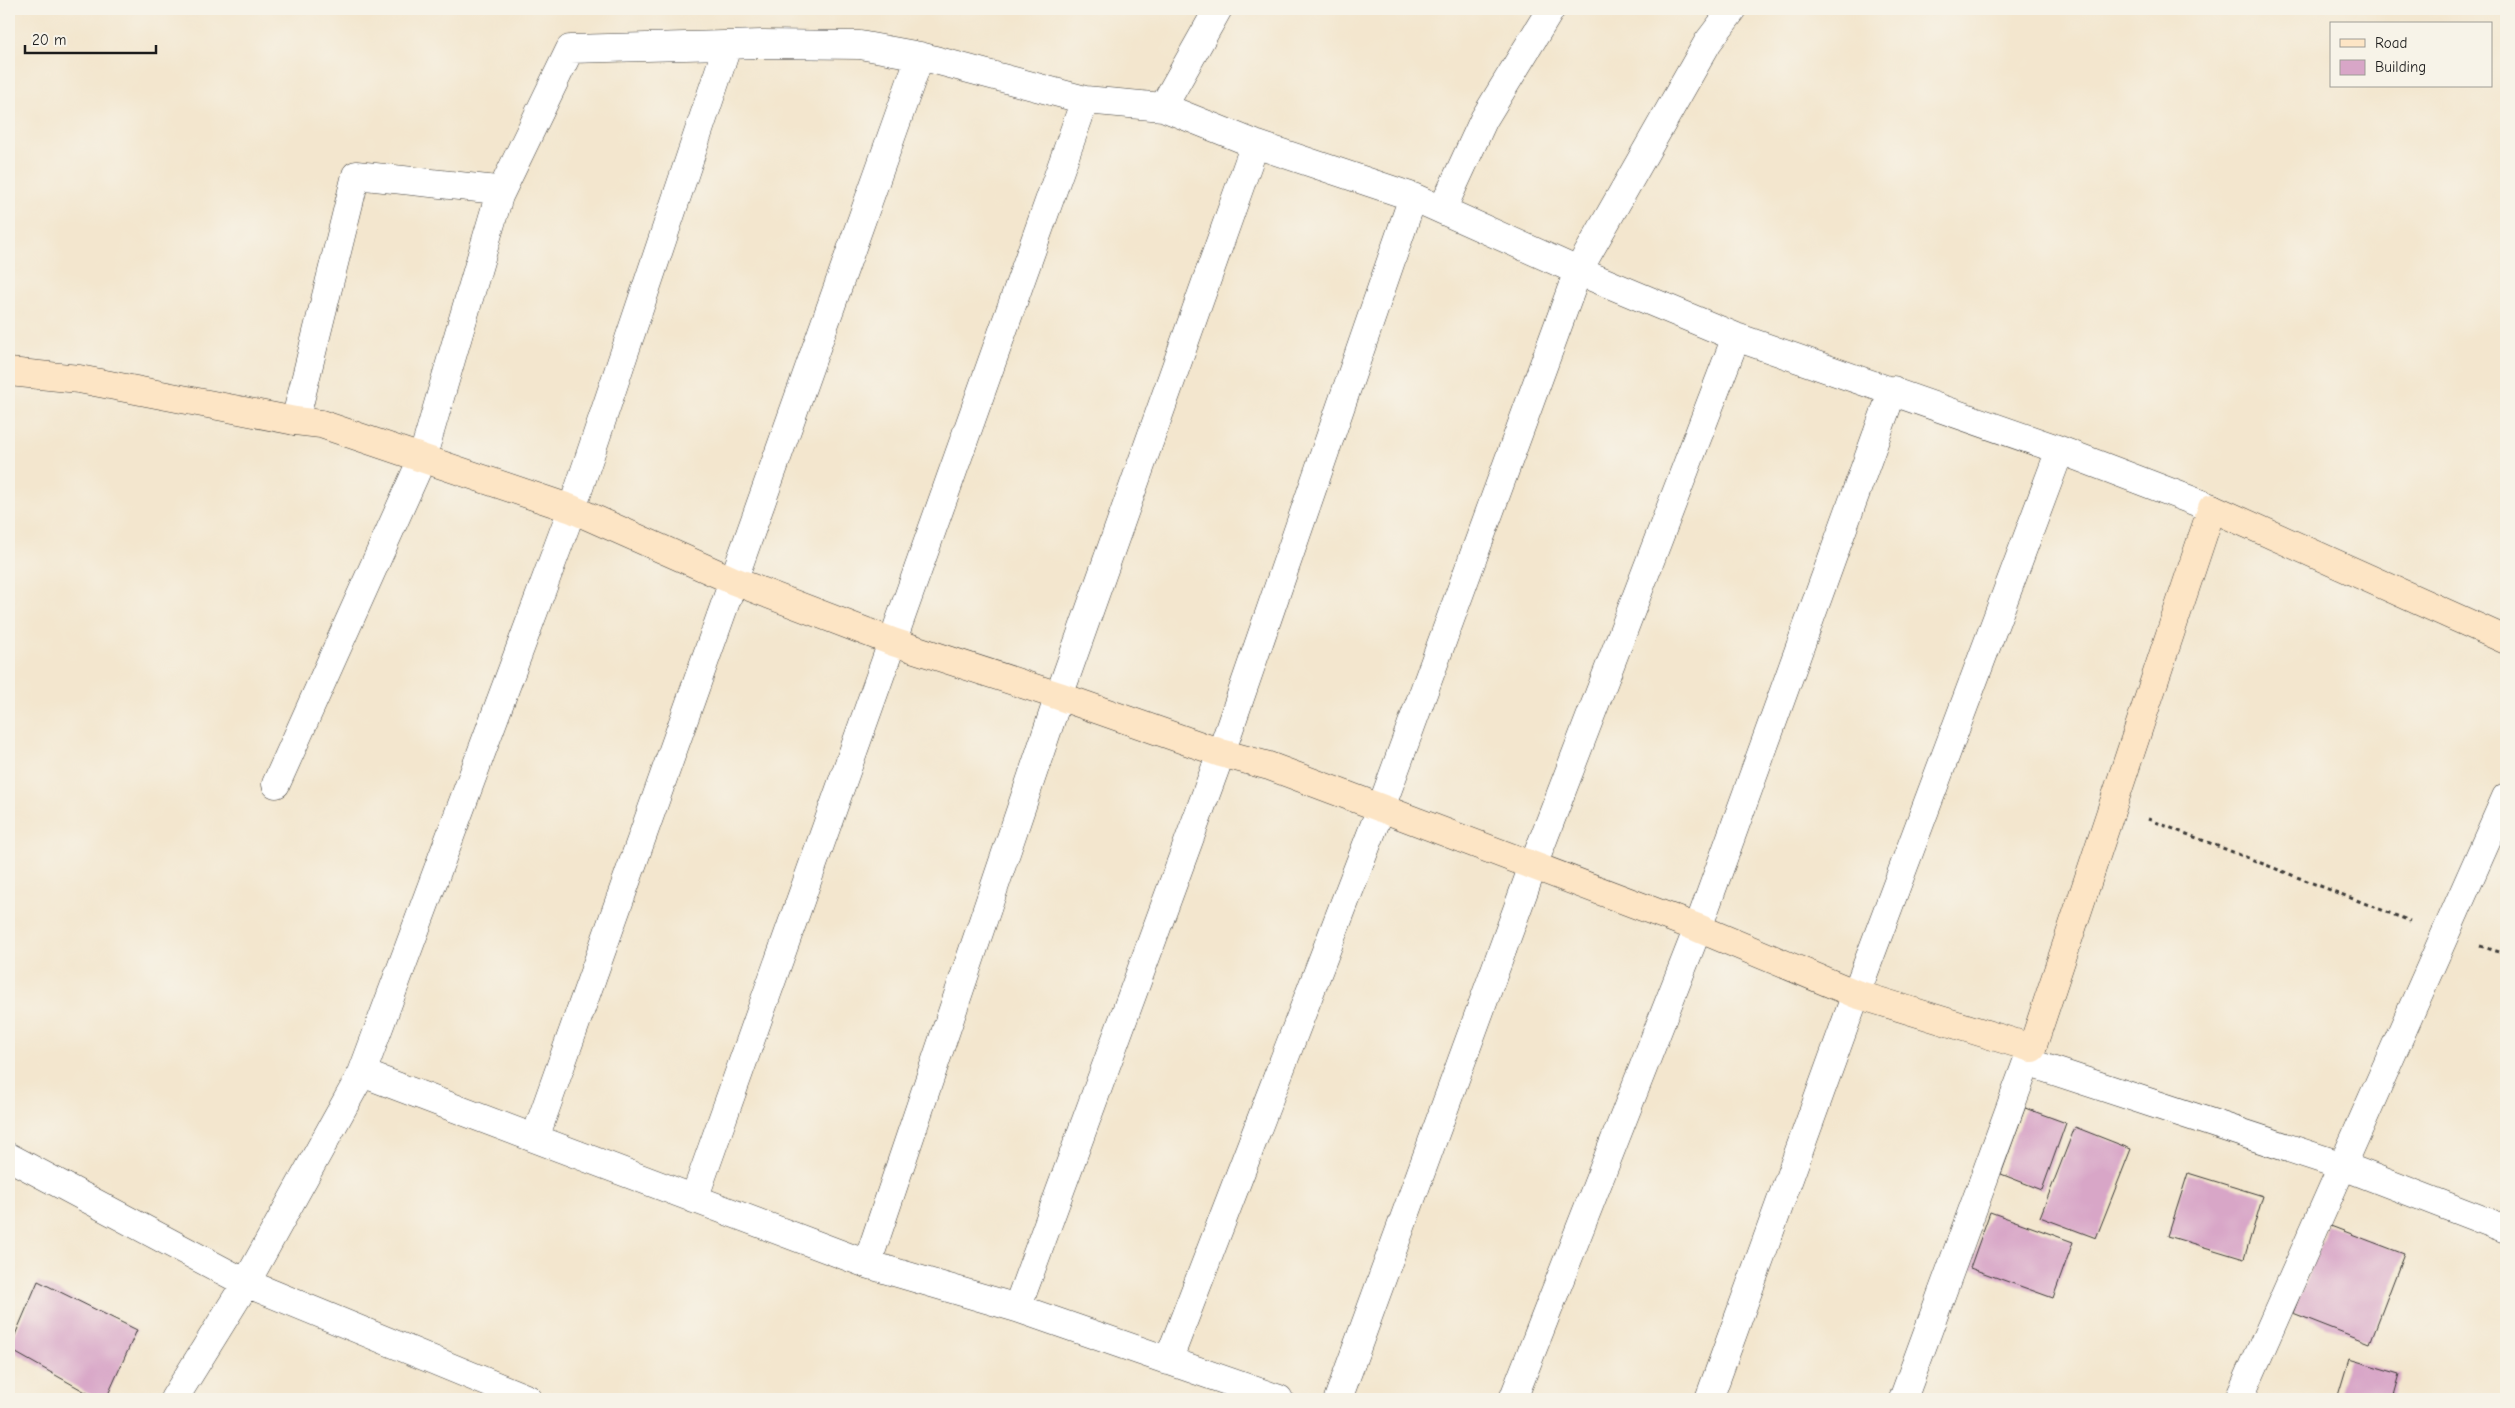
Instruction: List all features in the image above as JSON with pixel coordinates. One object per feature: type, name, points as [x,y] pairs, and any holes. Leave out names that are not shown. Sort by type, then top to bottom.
[{"type":"street","points":[[1163,107],[1218,9]]},
{"type":"street","points":[[1442,210],[1484,119],[1551,9]]},
{"type":"street","points":[[1168,1361],[1381,808],[1578,271],[1708,42],[1733,9]]},
{"type":"street","points":[[276,784],[422,460],[500,196],[570,49],[762,44],[860,45],[920,56],[1084,100],[1163,107],[1255,144],[1413,197],[1578,271],[1736,337],[1894,390],[2212,508],[2506,640]]},
{"type":"street","points":[[174,1399],[246,1283],[362,1073],[572,509],[727,46]]},
{"type":"street","points":[[535,1138],[920,56]]},
{"type":"street","points":[[694,1199],[1084,100]]},
{"type":"street","points":[[866,1264],[1059,696],[1255,144]]},
{"type":"street","points":[[295,421],[356,175],[498,190],[500,196]]},
{"type":"street","points":[[1017,1308],[1221,753],[1413,197]]},
{"type":"street","points":[[1338,1399],[1533,866],[1736,337]]},
{"type":"street","points":[[9,372],[79,379],[295,421],[321,424],[422,460],[572,509],[734,581],[893,642],[1059,696],[1221,753],[1269,766],[1698,928],[1856,994],[2343,1166],[2506,1229]]},
{"type":"street","points":[[1513,1399],[1698,928],[1894,390]]},
{"type":"street","points":[[1709,1399],[1856,994],[2060,450]]},
{"type":"street","points":[[1903,1399],[2029,1055],[2212,508]]},
{"type":"street","points":[[2239,1399],[2506,796]]},
{"type":"street","points":[[362,1073],[866,1264],[1017,1308],[1279,1399]]},
{"type":"street","points":[[9,1157],[246,1283],[528,1399]]},
{"type":"path","points":[[2113,805],[2445,934],[2506,954]]},
{"type":"building","points":[[2025,1108],[2066,1123],[2042,1190],[2001,1174]]},
{"type":"building","points":[[2075,1127],[2131,1149],[2096,1238],[2040,1217]]},
{"type":"building","points":[[2188,1173],[2263,1196],[2244,1259],[2168,1236]]},
{"type":"building","points":[[1990,1212],[2073,1242],[2053,1298],[1970,1268]]},
{"type":"building","points":[[2328,1225],[2404,1254],[2370,1343],[2293,1313]]},
{"type":"building","points":[[38,1281],[137,1330],[106,1399],[98,1399],[9,1349]]},
{"type":"building","points":[[2349,1359],[2400,1374],[2393,1399],[2337,1399]]}]
